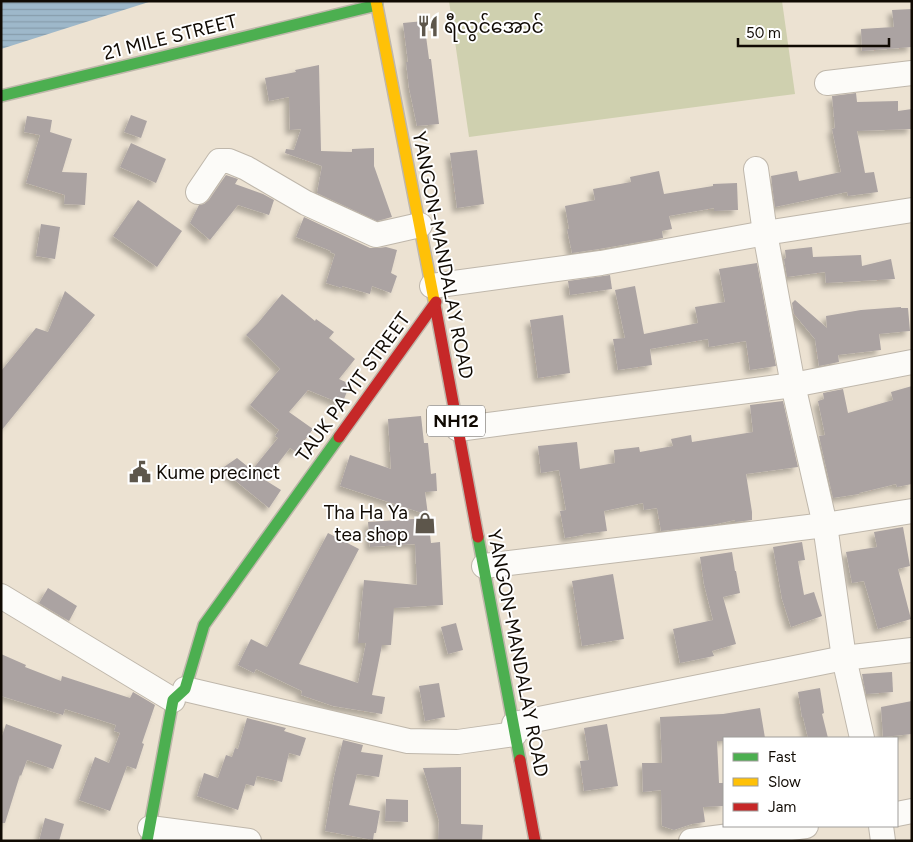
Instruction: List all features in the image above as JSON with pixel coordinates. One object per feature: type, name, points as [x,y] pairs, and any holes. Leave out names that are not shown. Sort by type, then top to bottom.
[{"type":"main road","name":"21 MILE STREET","points":[[1,96],[376,3]]},
{"type":"main road","name":"YANGON-MANDALAY ROAD","points":[[376,3],[434,294],[535,841]]},
{"type":"main road","name":"TAUK PA YIT STREET","points":[[148,834],[179,694],[204,625],[434,294]]},
{"type":"street","points":[[827,83],[912,73]]},
{"type":"street","points":[[198,192],[219,161],[229,160],[306,203],[376,235],[420,225]]},
{"type":"street","points":[[756,168],[765,233],[793,385],[825,525],[844,658],[862,737]]},
{"type":"street","points":[[434,294],[765,233],[912,210]]},
{"type":"street","points":[[458,429],[793,385],[912,362]]},
{"type":"street","points":[[484,566],[825,525],[912,511]]},
{"type":"street","points":[[1,596],[179,694],[408,741],[458,742],[844,658],[912,650]]},
{"type":"street","points":[[898,814],[912,811]]},
{"type":"street","points":[[691,841],[798,827]]},
{"type":"street","points":[[881,827],[883,841]]},
{"type":"street","points":[[148,834],[249,841]]},
{"type":"green space","points":[[449,1],[782,1],[795,94],[469,137]]},
{"type":"water","points":[[1,1],[152,1],[1,49]]},
{"type":"building","points":[[912,9],[912,47],[862,51],[861,29],[894,27],[892,10]]},
{"type":"building","points":[[424,21],[439,124],[417,126],[409,88],[403,23]]},
{"type":"building","points":[[319,65],[321,151],[352,152],[352,149],[374,148],[374,166],[392,217],[377,221],[317,193],[322,166],[285,153],[286,149],[294,150],[301,129],[290,130],[289,97],[269,101],[265,78]]},
{"type":"building","points":[[856,93],[857,102],[898,101],[898,111],[912,109],[912,129],[857,131],[865,173],[874,172],[878,192],[848,196],[847,192],[775,207],[771,176],[797,171],[799,181],[841,172],[832,129],[835,128],[832,96]]},
{"type":"building","points":[[131,115],[147,121],[141,138],[124,132]]},
{"type":"building","points":[[27,116],[52,120],[50,132],[72,139],[62,172],[87,173],[85,205],[64,204],[65,195],[26,183],[40,135],[24,132]]},
{"type":"building","points":[[131,143],[166,159],[156,183],[120,167]]},
{"type":"building","points":[[477,150],[484,204],[457,208],[450,153]]},
{"type":"building","points":[[659,171],[664,194],[713,186],[713,184],[737,183],[738,210],[714,211],[714,208],[669,216],[672,229],[662,231],[663,238],[572,253],[565,206],[595,200],[593,189],[631,182],[630,177]]},
{"type":"building","points":[[226,175],[238,179],[235,184],[274,200],[269,215],[238,205],[210,240],[190,223],[199,205],[209,200]]},
{"type":"building","points":[[138,200],[182,231],[157,267],[113,236]]},
{"type":"building","points":[[304,217],[370,248],[386,247],[397,250],[391,273],[397,276],[391,293],[372,286],[370,294],[326,283],[335,254],[296,237]]},
{"type":"building","points":[[41,224],[60,227],[55,259],[36,256]]},
{"type":"building","points":[[812,247],[813,257],[861,255],[862,266],[891,259],[895,279],[826,283],[825,272],[787,277],[784,259],[786,258],[785,250]]},
{"type":"building","points":[[757,263],[776,366],[750,370],[746,341],[709,347],[708,339],[650,349],[652,365],[618,370],[613,339],[625,338],[615,290],[635,286],[644,334],[698,323],[695,307],[725,302],[719,269]]},
{"type":"building","points":[[610,275],[612,289],[570,295],[568,281]]},
{"type":"building","points":[[65,291],[95,315],[1,431],[1,371],[36,328],[48,332]]},
{"type":"building","points":[[282,294],[315,321],[316,319],[334,332],[329,338],[355,359],[339,379],[350,384],[342,404],[308,390],[289,412],[313,429],[296,452],[290,448],[265,480],[281,490],[269,508],[221,469],[237,458],[252,470],[278,438],[275,436],[279,430],[250,405],[280,369],[246,335]]},
{"type":"building","points":[[795,300],[827,328],[826,316],[861,310],[908,308],[910,331],[879,334],[881,350],[838,355],[839,362],[819,366],[815,339],[794,314],[792,303]]},
{"type":"building","points":[[563,315],[570,373],[538,378],[530,320]]},
{"type":"building","points":[[912,386],[912,484],[897,487],[896,484],[859,494],[833,498],[819,436],[825,435],[818,401],[824,399],[823,393],[843,389],[848,413],[893,400],[891,392]]},
{"type":"building","points":[[783,401],[798,467],[746,474],[752,520],[735,522],[735,520],[712,525],[661,531],[657,508],[644,510],[643,503],[604,511],[607,531],[565,538],[560,511],[566,510],[559,470],[541,473],[538,446],[577,442],[580,469],[615,463],[614,450],[639,447],[640,452],[673,446],[671,439],[691,435],[692,442],[753,432],[750,405]]},
{"type":"building","points":[[421,416],[424,443],[428,443],[431,474],[436,473],[437,491],[425,492],[428,515],[340,486],[350,455],[391,469],[388,419]]},
{"type":"building","points":[[428,518],[431,543],[440,542],[443,605],[394,608],[391,645],[382,645],[372,695],[385,697],[382,714],[333,706],[301,695],[302,691],[256,669],[254,673],[238,665],[251,639],[267,647],[328,533],[359,549],[299,664],[358,683],[366,643],[358,643],[364,580],[417,585],[415,544],[370,547],[368,522]]},
{"type":"building","points":[[903,527],[910,566],[898,569],[911,619],[878,629],[864,581],[852,583],[846,552],[877,547],[874,532]]},
{"type":"building","points":[[802,542],[805,560],[798,561],[804,595],[814,592],[822,616],[791,627],[782,599],[773,547]]},
{"type":"building","points":[[732,552],[740,593],[723,597],[736,644],[712,651],[714,656],[680,663],[673,629],[713,620],[704,584],[700,557]]},
{"type":"building","points":[[613,574],[624,639],[582,646],[572,581]]},
{"type":"building","points":[[48,588],[77,606],[69,621],[39,603]]},
{"type":"building","points":[[456,623],[463,650],[448,654],[441,627]]},
{"type":"building","points":[[1,654],[26,665],[25,667],[61,681],[62,676],[130,698],[133,692],[155,705],[142,743],[144,744],[136,769],[127,766],[110,811],[79,800],[95,757],[109,763],[120,733],[114,731],[116,725],[65,709],[63,715],[1,696]]},
{"type":"building","points":[[892,672],[893,692],[866,694],[862,674]]},
{"type":"building","points":[[439,683],[445,717],[425,721],[419,686]]},
{"type":"building","points":[[820,688],[824,713],[822,714],[828,737],[808,737],[798,692]]},
{"type":"building","points":[[912,701],[912,734],[883,737],[881,707]]},
{"type":"building","points":[[760,708],[765,737],[723,737],[723,741],[717,741],[719,783],[723,783],[723,806],[703,807],[705,822],[674,830],[662,826],[661,790],[643,792],[642,763],[662,763],[660,717],[723,714]]},
{"type":"building","points":[[247,718],[286,728],[284,731],[306,738],[300,756],[289,753],[282,782],[257,776],[254,786],[246,784],[238,810],[197,796],[204,773],[218,778],[226,755],[232,757],[235,748],[238,749]]},
{"type":"building","points":[[6,724],[62,745],[53,769],[27,760],[20,775],[5,823],[1,823],[1,739]]},
{"type":"building","points":[[607,724],[618,786],[584,791],[580,761],[589,760],[584,728]]},
{"type":"building","points":[[343,740],[363,745],[361,752],[383,755],[379,777],[357,774],[349,805],[380,811],[373,840],[325,831],[334,777]]},
{"type":"building","points":[[461,767],[461,824],[483,825],[482,841],[438,841],[439,821],[423,768]]},
{"type":"building","points":[[386,799],[408,800],[408,822],[385,821]]},
{"type":"building","points":[[45,818],[64,824],[59,841],[39,841]]},
{"type":"traffic: fast","points":[[1,96],[377,5]]},
{"type":"traffic: fast","points":[[147,841],[173,700],[185,689],[204,625],[339,437]]},
{"type":"traffic: fast","points":[[478,537],[520,760]]},
{"type":"traffic: slow","points":[[376,1],[435,305]]},
{"type":"traffic: jam","points":[[339,437],[436,302]]},
{"type":"traffic: jam","points":[[435,305],[478,537]]},
{"type":"traffic: jam","points":[[520,760],[535,841]]},
{"type":"place","name":"ရီလွင်အောင်","points":[[428,26]]},
{"type":"place","name":"Kume precinct","points":[[140,472]]},
{"type":"place","name":"Tha Ha Ya tea shop","points":[[425,523]]}]
